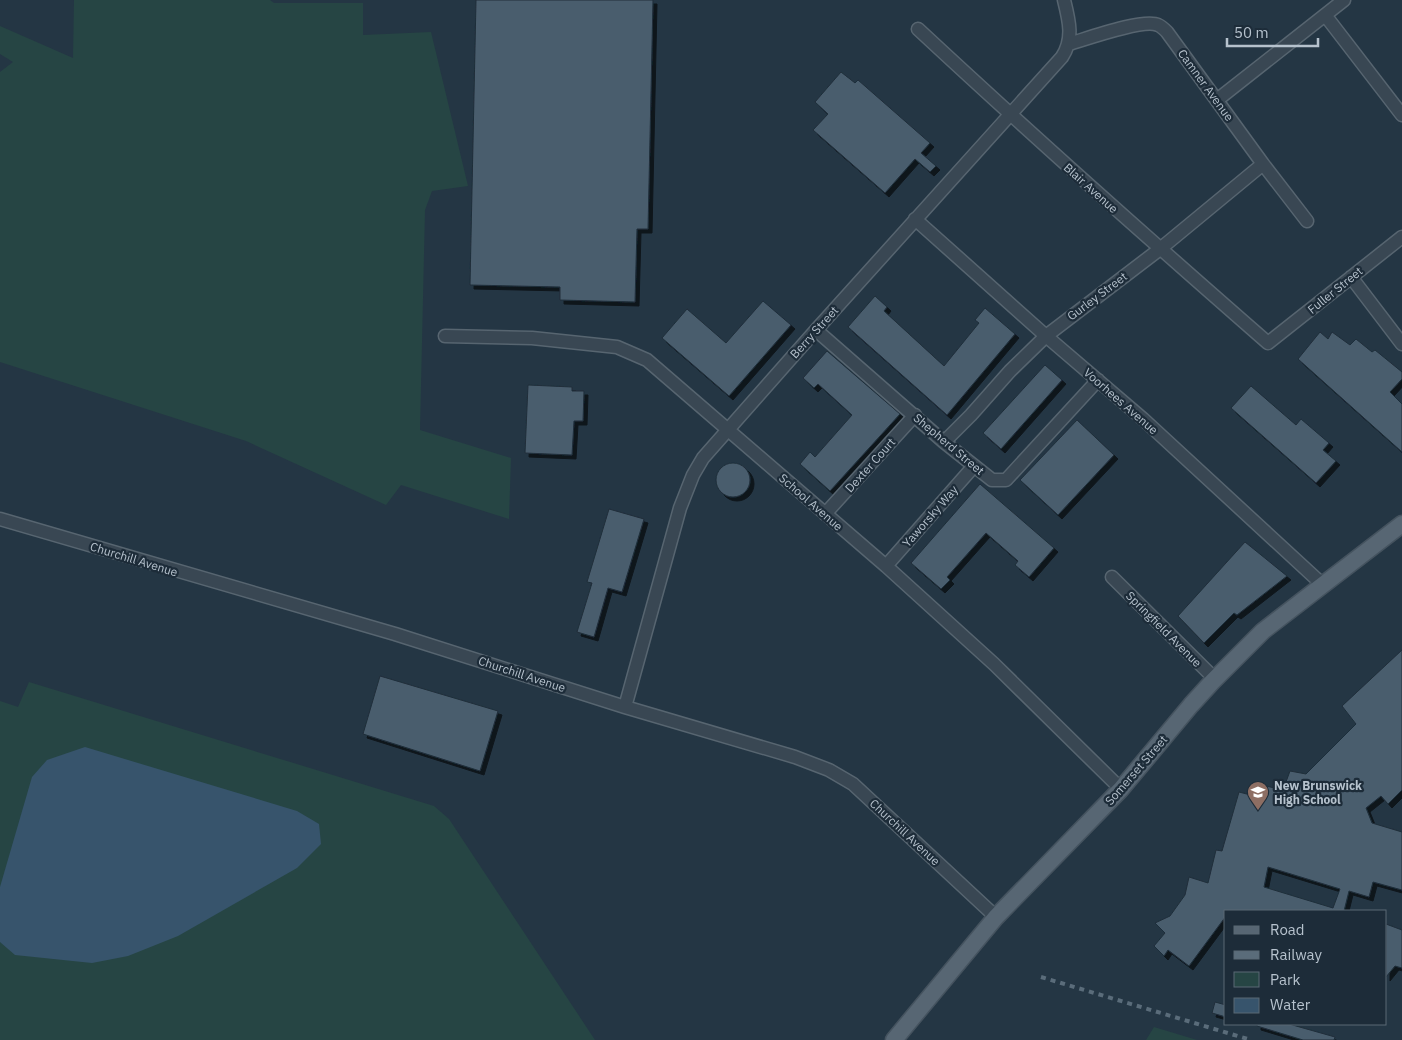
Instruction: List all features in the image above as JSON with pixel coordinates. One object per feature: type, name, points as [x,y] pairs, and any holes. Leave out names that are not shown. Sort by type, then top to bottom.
[{"type":"main road","name":"Somerset Street","points":[[894,1040],[996,917],[1121,789],[1191,704],[1212,682],[1263,631],[1402,524]]},
{"type":"street","points":[[1064,0],[1070,29],[1069,44]]},
{"type":"street","points":[[1217,100],[1344,0]]},
{"type":"street","points":[[1325,15],[1402,115]]},
{"type":"street","name":"Camner Avenue","points":[[1069,44],[1135,25],[1159,25],[1167,32],[1307,221]]},
{"type":"street","name":"Blair Avenue","points":[[918,28],[1010,115],[1268,343]]},
{"type":"street","name":"Berry Street","points":[[625,707],[680,508],[698,467],[728,429],[1062,57],[1069,44]]},
{"type":"street","name":"Gurley Street","points":[[944,442],[1010,371],[1046,336],[1160,249],[1263,164]]},
{"type":"street","name":"Voorhees Avenue","points":[[916,219],[1150,426],[1323,585]]},
{"type":"street","name":"Fuller Street","points":[[1268,343],[1402,237]]},
{"type":"street","points":[[1351,277],[1402,344]]},
{"type":"street","name":"Shepherd Street","points":[[816,330],[944,442],[992,480],[1006,480],[1098,380]]},
{"type":"street","name":"School Avenue","points":[[445,336],[532,338],[617,347],[647,360],[886,566],[994,664],[1121,789]]},
{"type":"street","name":"Dexter Court","points":[[825,514],[914,415]]},
{"type":"street","name":"Yaworsky Way","points":[[886,566],[974,466]]},
{"type":"street","name":"Churchill Avenue","points":[[0,519],[395,634],[625,707],[795,757],[829,770],[857,787],[996,917]]},
{"type":"street","name":"Springfield Avenue","points":[[1112,577],[1211,675],[1212,682]]},
{"type":"green space","points":[[74,0],[270,0],[274,3],[363,3],[363,35],[431,32],[468,186],[432,191],[425,210],[420,430],[511,458],[509,519],[401,485],[386,505],[246,441],[0,362],[0,72],[13,62],[0,54],[0,26],[73,58]]},
{"type":"green space","points":[[29,682],[434,806],[449,819],[595,1040],[0,1040],[0,701],[18,707]]},
{"type":"green space","points":[[1154,1027],[1197,1040],[1146,1040]]},
{"type":"water","points":[[85,747],[297,811],[319,824],[321,844],[297,868],[178,936],[128,956],[92,963],[15,955],[0,942],[0,887],[32,777],[47,760]]},
{"type":"building","points":[[476,0],[653,0],[648,229],[637,229],[635,302],[560,300],[560,287],[470,285]]},
{"type":"building","points":[[841,72],[855,83],[858,80],[930,143],[921,153],[936,166],[930,172],[915,159],[885,193],[813,130],[828,114],[815,102]]},
{"type":"building","points":[[875,296],[887,307],[884,311],[944,366],[979,323],[975,320],[985,308],[1015,334],[947,415],[848,327]]},
{"type":"building","points":[[763,301],[791,325],[729,396],[662,338],[687,309],[726,343]]},
{"type":"building","points":[[1320,332],[1328,339],[1332,332],[1350,345],[1356,339],[1372,352],[1375,350],[1402,372],[1402,379],[1390,392],[1402,404],[1402,452],[1298,359]]},
{"type":"building","points":[[827,351],[900,414],[830,491],[800,464],[810,452],[815,457],[852,415],[818,384],[814,388],[803,378]]},
{"type":"building","points":[[1045,365],[1062,380],[1001,449],[983,433]]},
{"type":"building","points":[[528,385],[572,387],[572,391],[584,391],[583,421],[574,421],[572,455],[525,453]]},
{"type":"building","points":[[1251,386],[1296,425],[1301,419],[1329,443],[1323,450],[1336,461],[1316,483],[1231,408]]},
{"type":"building","points":[[1077,420],[1114,455],[1058,515],[1020,480]]},
{"type":"building","points":[[733,463],[740,464],[745,468],[749,473],[749,487],[745,492],[740,496],[733,497],[726,496],[721,492],[717,487],[716,480],[717,473],[721,468],[726,464]]},
{"type":"building","points":[[980,484],[1054,548],[1029,577],[1015,565],[1018,561],[986,533],[947,577],[950,580],[941,589],[911,563]]},
{"type":"building","points":[[609,509],[644,519],[622,592],[608,588],[594,637],[577,632],[592,583],[587,582]]},
{"type":"building","points":[[1245,542],[1287,576],[1237,615],[1234,613],[1204,643],[1178,616]]},
{"type":"building","points":[[1402,650],[1402,790],[1388,804],[1381,796],[1366,808],[1372,823],[1402,832],[1402,890],[1373,882],[1369,897],[1349,891],[1344,910],[1224,910],[1224,919],[1189,966],[1168,950],[1164,956],[1154,946],[1165,933],[1155,923],[1170,916],[1185,895],[1189,877],[1208,883],[1216,850],[1222,851],[1239,792],[1262,798],[1266,786],[1283,790],[1290,771],[1306,774],[1356,724],[1342,706]],"holes":[[[1268,867],[1340,889],[1333,908],[1264,887]]]},
{"type":"building","points":[[380,676],[498,711],[480,771],[363,734]]},
{"type":"building","points":[[1387,924],[1402,930],[1402,968],[1395,966],[1387,976]]},
{"type":"building","points":[[1215,1002],[1224,1004],[1224,1016],[1212,1013]]},
{"type":"building","points":[[1293,1025],[1335,1037],[1334,1040],[1303,1040],[1257,1026]]},
{"type":"railway","points":[[1041,977],[1251,1040]]},
{"type":"place","name":"New Brunswick High School","points":[[1258,811]]}]
